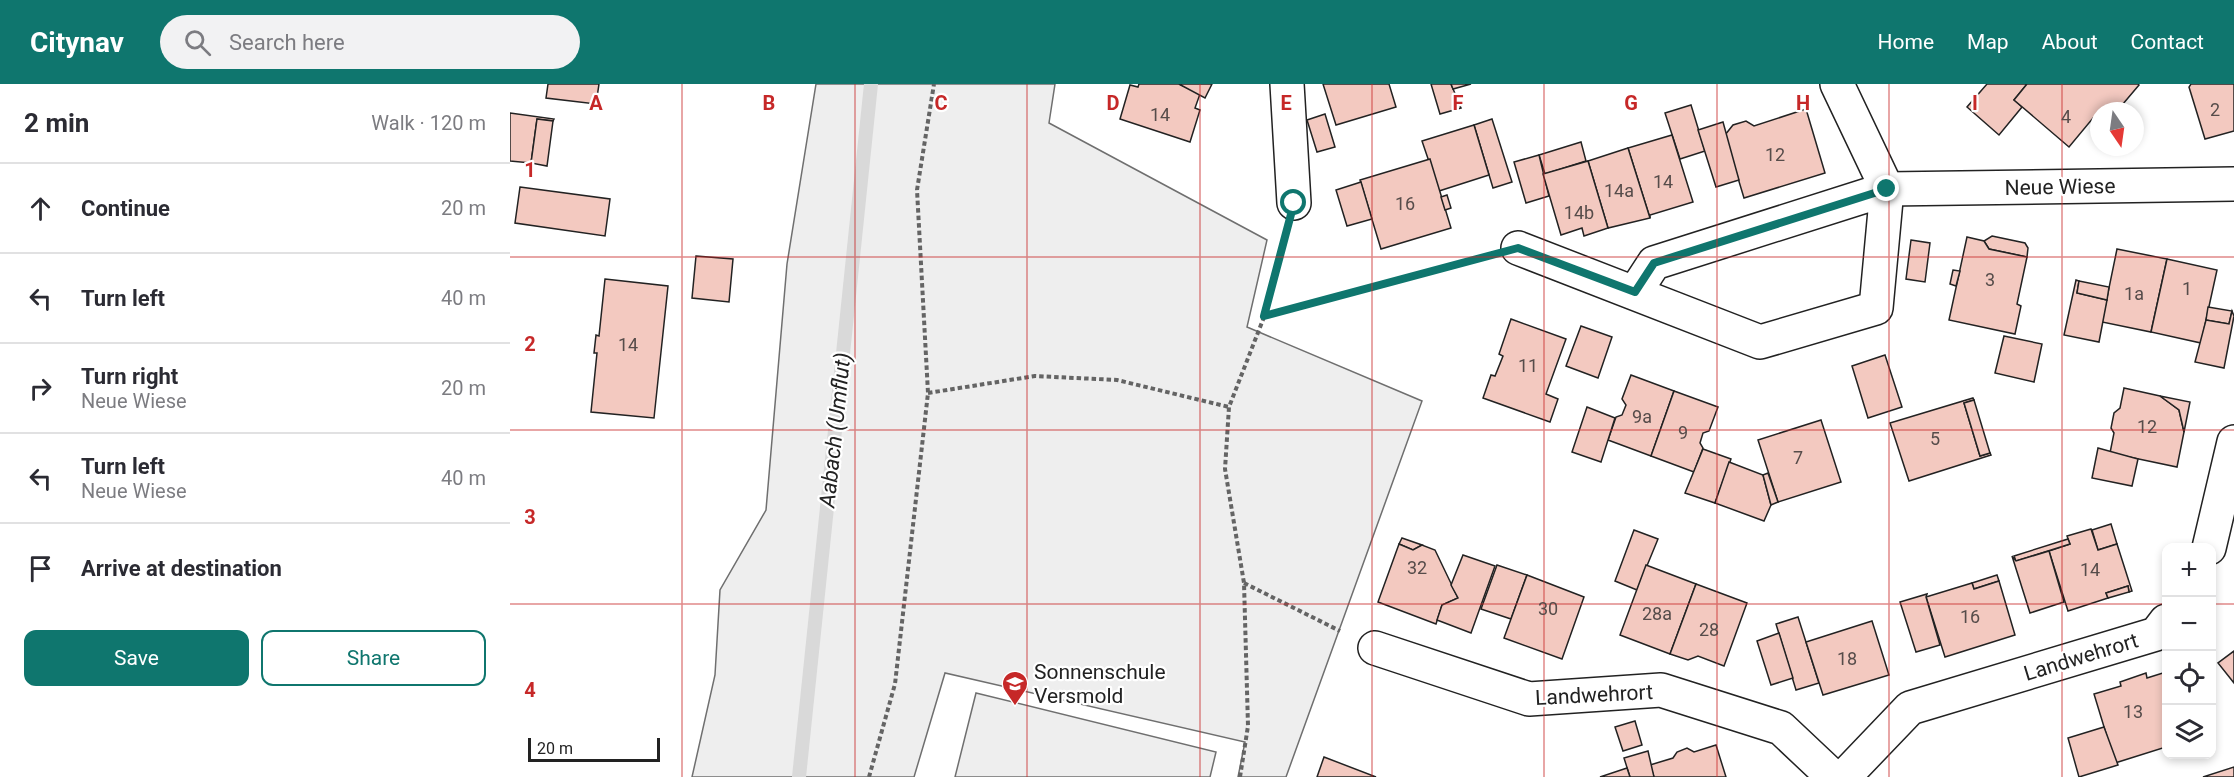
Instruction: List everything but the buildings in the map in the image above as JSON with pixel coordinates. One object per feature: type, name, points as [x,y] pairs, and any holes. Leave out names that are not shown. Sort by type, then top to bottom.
[{"type":"street","points":[[1287,84],[1294,203]]},
{"type":"street","points":[[1518,248],[1760,342],[1876,308],[1887,189],[1837,84]]},
{"type":"street","name":"Neue Wiese","points":[[1635,292],[1654,263],[1887,189],[2234,184]]},
{"type":"street","points":[[2210,543],[2234,442]]},
{"type":"street","name":"Landwehrort","points":[[1844,777],[1910,708],[2156,634],[2162,626]]},
{"type":"street","name":"Landwehrort","points":[[1375,648],[1529,699],[1661,690],[1781,728],[1833,777]]},
{"type":"path","points":[[869,777],[895,684],[928,393],[917,190],[934,84]]},
{"type":"path","points":[[1240,777],[1248,726],[1244,582],[1225,469],[1229,407],[1264,316],[1294,203]]},
{"type":"path","points":[[1264,316],[1518,248]]},
{"type":"path","points":[[928,393],[1035,376],[1117,380],[1229,407]]},
{"type":"path","points":[[1244,582],[1375,648]]},
{"type":"shaded area","points":[[816,84],[1055,84],[1049,123],[1267,240],[1247,327],[1422,401],[1286,777],[1238,777],[1245,742],[945,673],[914,777],[692,777],[715,675],[720,590],[766,510],[787,264]]},
{"type":"shaded area","name":"Sonnenschule Versmold","points":[[976,693],[1216,752],[1210,777],[955,777]]},
{"type":"waterway","name":"Aabach (Umflut)","points":[[799,777],[871,84]]},
{"type":"place","name":"Sonnenschule Versmold","points":[[1015,707]]},
{"type":"route","points":[[1294,203],[1264,316],[1518,248],[1635,292],[1654,263],[1887,189]]}]
